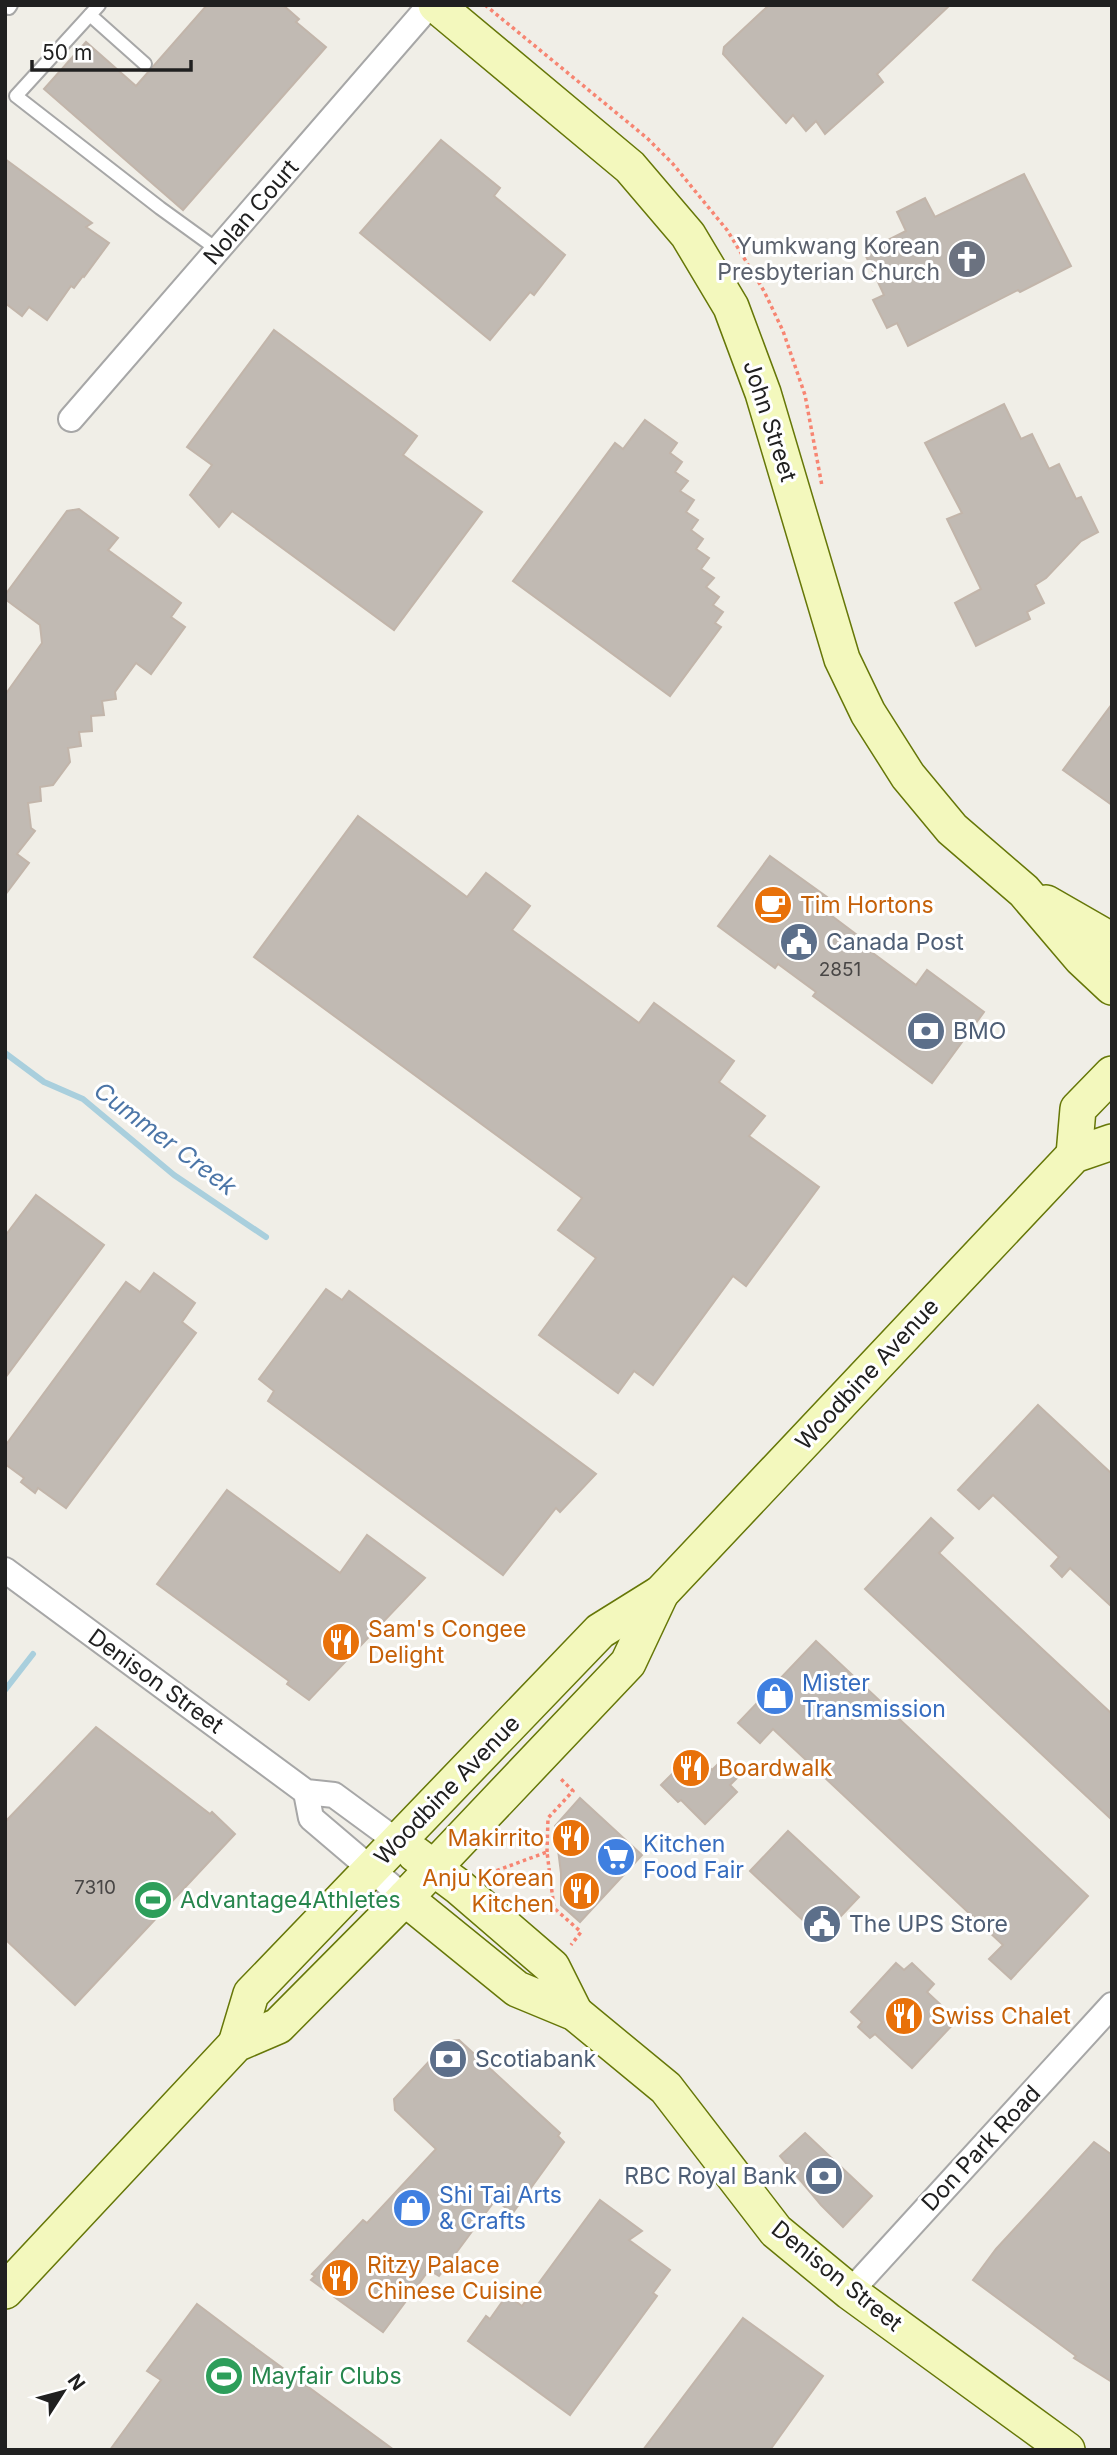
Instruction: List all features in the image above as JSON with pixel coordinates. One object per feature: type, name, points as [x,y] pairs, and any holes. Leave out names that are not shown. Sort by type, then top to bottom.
[{"type":"main road","name":"John Street","points":[[436,5],[630,167],[688,235],[731,307],[763,393],[842,659],[868,713],[908,776],[952,829],[1024,891],[1081,958],[1112,987]]},
{"type":"main road","name":"John Street","points":[[1024,891],[1100,934],[1112,944]]},
{"type":"main road","points":[[1074,1155],[1078,1109],[1112,1074]]},
{"type":"main road","name":"Woodbine Avenue","points":[[236,2044],[251,1994],[600,1631],[661,1593],[1074,1155],[1112,1142]]},
{"type":"main road","name":"Woodbine Avenue","points":[[5,2291],[236,2044],[278,2026],[434,1868],[628,1663],[661,1593]]},
{"type":"main road","name":"Denison Street","points":[[398,1842],[434,1868],[552,1966],[575,2014]]},
{"type":"main road","name":"Denison Street","points":[[405,1898],[517,1989],[575,2014],[666,2088],[776,2231],[850,2292],[1067,2450]]},
{"type":"street","name":"Nolan Court","points":[[71,419],[430,5]]},
{"type":"street","name":"Denison Street","points":[[5,1570],[306,1792],[334,1795],[398,1842]]},
{"type":"street","name":"Denison Street","points":[[306,1792],[311,1818],[405,1898]]},
{"type":"street","name":"Don Park Road","points":[[850,2292],[1112,2005]]},
{"type":"lane","points":[[5,6],[9,8],[11,5]]},
{"type":"lane","points":[[145,64],[94,10],[16,96],[218,250]]},
{"type":"path","points":[[561,1779],[573,1791],[548,1818],[547,1852],[554,1908],[581,1932],[571,1945]]},
{"type":"path","points":[[491,1874],[547,1852]]},
{"type":"building","points":[[207,5],[283,5],[299,19],[296,22],[326,47],[183,210],[44,89],[86,42],[136,86]]},
{"type":"building","points":[[769,5],[950,5],[877,74],[883,82],[825,134],[816,121],[806,131],[793,115],[786,123],[723,54],[724,47]]},
{"type":"building","points":[[441,140],[500,188],[494,196],[565,255],[534,295],[530,292],[490,340],[360,233]]},
{"type":"building","points":[[5,159],[92,223],[86,227],[109,243],[84,277],[74,288],[71,286],[47,320],[29,307],[22,316],[5,303]]},
{"type":"building","name":"Yumkwang Korean Presbyterian Church","points":[[1024,174],[1071,266],[908,346],[897,323],[887,328],[873,300],[884,295],[864,252],[906,231],[897,212],[925,198],[935,217]]},
{"type":"building","points":[[274,330],[417,436],[403,455],[482,512],[394,630],[232,511],[219,527],[190,495],[212,465],[187,447]]},
{"type":"building","points":[[1004,404],[1021,439],[1032,434],[1049,469],[1059,464],[1076,499],[1081,497],[1098,532],[1081,541],[1046,578],[1035,585],[1044,603],[1027,612],[1030,619],[976,646],[955,603],[981,589],[947,519],[962,513],[925,443]]},
{"type":"building","points":[[645,420],[677,443],[670,453],[682,462],[675,472],[688,481],[680,491],[694,500],[686,512],[698,520],[691,530],[703,539],[696,549],[709,558],[701,569],[714,578],[706,587],[719,597],[713,605],[723,612],[715,623],[721,627],[670,696],[513,581],[615,443],[623,449]]},
{"type":"building","points":[[79,509],[118,538],[108,550],[181,603],[171,617],[185,627],[151,674],[136,663],[115,692],[116,699],[102,701],[104,715],[91,716],[92,731],[79,732],[81,746],[68,748],[70,762],[53,785],[40,787],[41,801],[28,803],[31,828],[35,831],[17,854],[29,863],[5,895],[5,695],[42,643],[40,625],[5,599],[5,595],[67,511]]},
{"type":"building","points":[[1112,704],[1112,805],[1063,770]]},
{"type":"building","points":[[358,816],[467,897],[486,873],[530,906],[512,930],[639,1023],[654,1003],[734,1061],[719,1082],[765,1116],[749,1136],[819,1187],[746,1286],[733,1276],[653,1385],[634,1371],[618,1393],[539,1335],[596,1258],[558,1230],[582,1198],[254,957]]},
{"type":"building","points":[[770,856],[827,897],[820,907],[865,941],[862,945],[916,985],[927,970],[984,1012],[932,1083],[813,996],[816,992],[778,964],[775,968],[718,926]]},
{"type":"building","points":[[36,1195],[104,1245],[5,1378],[5,1236]]},
{"type":"building","points":[[154,1273],[195,1303],[182,1322],[196,1333],[66,1508],[38,1488],[35,1493],[21,1482],[24,1478],[5,1464],[5,1446],[126,1282],[140,1292]]},
{"type":"building","points":[[326,1289],[342,1300],[349,1291],[596,1474],[560,1512],[556,1508],[503,1575],[268,1401],[274,1391],[259,1379]]},
{"type":"building","points":[[1038,1405],[1112,1474],[1112,1607],[1070,1568],[1062,1577],[1051,1566],[1059,1557],[993,1495],[979,1509],[958,1490]]},
{"type":"building","points":[[227,1490],[340,1573],[367,1535],[425,1578],[309,1700],[287,1684],[289,1681],[157,1584]]},
{"type":"building","points":[[931,1518],[953,1538],[939,1553],[1112,1714],[1112,1820],[865,1589]]},
{"type":"building","points":[[816,1641],[1088,1896],[1011,1979],[989,1959],[1003,1945],[773,1729],[760,1743],[738,1723]]},
{"type":"building","points":[[96,1727],[210,1814],[212,1812],[235,1834],[75,2005],[5,1939],[5,1822]]},
{"type":"building","points":[[694,1752],[712,1770],[722,1760],[739,1776],[730,1785],[737,1792],[705,1824],[661,1785]]},
{"type":"building","points":[[580,1798],[642,1855],[580,1922],[561,1905],[561,1873],[555,1826]]},
{"type":"building","points":[[788,1831],[859,1897],[821,1937],[750,1871]]},
{"type":"building","name":"Swiss Chalet","points":[[896,1963],[904,1970],[912,1963],[934,1984],[927,1992],[957,2020],[912,2068],[875,2034],[870,2038],[858,2027],[862,2022],[851,2012]]},
{"type":"building","points":[[459,2040],[560,2133],[558,2136],[564,2142],[512,2214],[496,2199],[439,2276],[429,2270],[383,2332],[311,2280],[315,2276],[312,2274],[363,2220],[367,2223],[436,2149],[395,2110],[394,2099],[448,2041]]},
{"type":"building","name":"RBC Royal Bank","points":[[805,2133],[872,2196],[843,2227],[780,2156]]},
{"type":"building","points":[[1094,2142],[1112,2155],[1112,2382],[1074,2358],[1076,2356],[973,2280],[996,2249]]},
{"type":"building","points":[[600,2200],[642,2231],[629,2240],[670,2270],[653,2293],[657,2296],[570,2415],[468,2341],[486,2316],[490,2319],[507,2295],[522,2306]]},
{"type":"building","name":"Mayfair Clubs","points":[[197,2304],[394,2450],[110,2450],[161,2380],[147,2371]]},
{"type":"building","points":[[743,2318],[823,2376],[770,2450],[643,2450]]},
{"type":"waterway","name":"Cummer Creek","points":[[5,1053],[44,1082],[83,1099],[174,1175],[266,1237]]},
{"type":"waterway","name":"Cummer Creek","points":[[5,1690],[33,1654]]},
{"type":"place","name":"Yumkwang Korean Presbyterian Church","points":[[967,259]]},
{"type":"place","name":"Tim Hortons","points":[[773,905]]},
{"type":"place","name":"Canada Post","points":[[799,942]]},
{"type":"place","name":"BMO","points":[[926,1031]]},
{"type":"place","name":"Sam's Congee Delight","points":[[341,1642]]},
{"type":"place","name":"Mister Transmission","points":[[775,1696]]},
{"type":"place","name":"Boardwalk","points":[[691,1768]]},
{"type":"place","name":"Makirrito","points":[[571,1838]]},
{"type":"place","name":"Kitchen Food Fair","points":[[616,1857]]},
{"type":"place","name":"Anju Korean Kitchen","points":[[581,1891]]},
{"type":"place","name":"Advantage4Athletes","points":[[153,1900]]},
{"type":"place","name":"The UPS Store","points":[[822,1924]]},
{"type":"place","name":"Swiss Chalet","points":[[904,2016]]},
{"type":"place","name":"Scotiabank","points":[[448,2059]]},
{"type":"place","name":"RBC Royal Bank","points":[[824,2176]]},
{"type":"place","name":"Shi Tai Arts & Crafts","points":[[412,2208]]},
{"type":"place","name":"Ritzy Palace Chinese Cuisine","points":[[340,2278]]},
{"type":"place","name":"Mayfair Clubs","points":[[224,2376]]}]
